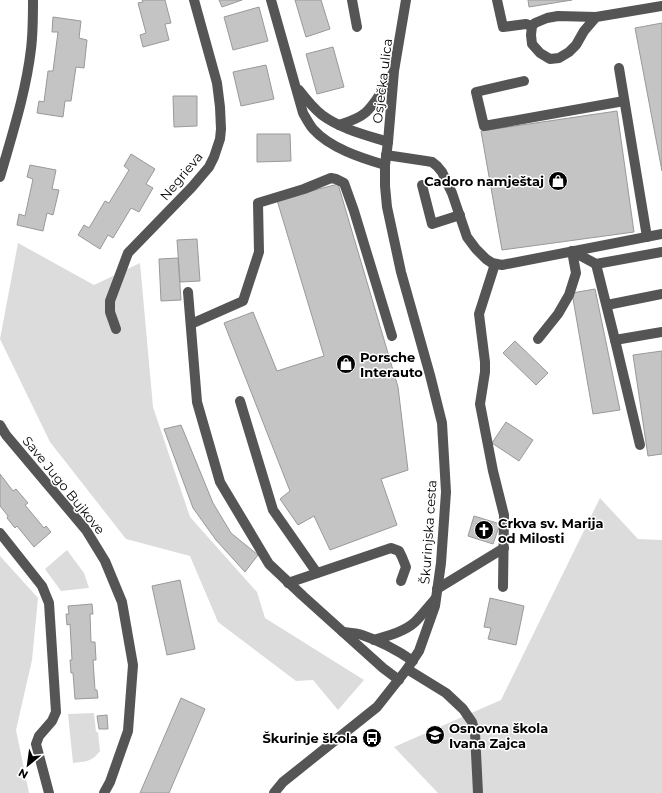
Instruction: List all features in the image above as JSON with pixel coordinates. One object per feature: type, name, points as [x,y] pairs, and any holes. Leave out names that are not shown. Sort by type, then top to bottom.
[{"type":"street","points":[[0,177],[23,94],[31,49],[33,0]]},
{"type":"street","name":"Negrieva","points":[[116,329],[110,312],[110,301],[128,253],[192,187],[209,166],[214,157],[220,139],[220,107],[217,83],[194,0]]},
{"type":"street","points":[[271,0],[303,113],[313,129],[329,142],[346,152],[385,166]]},
{"type":"street","points":[[352,0],[357,27]]},
{"type":"street","name":"Osječka ulica","points":[[385,166],[394,72],[406,0]]},
{"type":"street","points":[[497,0],[503,27],[526,24],[532,26]]},
{"type":"street","points":[[596,17],[584,31],[576,45],[569,52],[559,58],[550,59],[540,53],[532,44],[532,26],[535,23],[547,18],[558,16],[596,17],[662,6]]},
{"type":"street","points":[[619,68],[647,237]]},
{"type":"street","points":[[339,125],[357,118],[366,112],[394,72]]},
{"type":"street","points":[[524,81],[476,92],[484,126],[624,101]]},
{"type":"street","points":[[296,87],[311,105],[323,116],[350,130],[388,142]]},
{"type":"street","points":[[386,155],[432,162],[437,166],[447,181],[467,237],[486,259],[495,264],[502,265],[662,234]]},
{"type":"street","name":"Škurinjska cesta","points":[[274,793],[283,782],[377,706],[399,680],[420,650],[435,606],[441,563],[446,492],[442,423],[393,238],[384,186],[385,166]]},
{"type":"street","points":[[191,324],[243,301],[259,252],[258,203],[304,189],[331,178],[344,183],[392,336]]},
{"type":"street","points":[[422,185],[432,224],[460,215]]},
{"type":"street","points":[[572,251],[596,264],[662,252]]},
{"type":"street","points":[[538,339],[558,314],[569,295],[576,273],[572,251]]},
{"type":"street","points":[[495,264],[479,314],[485,362],[480,404],[493,471],[504,515],[503,587]]},
{"type":"street","points":[[596,264],[640,446]]},
{"type":"street","points":[[188,292],[197,402],[220,482],[269,564],[302,596],[383,668],[399,680]]},
{"type":"street","points":[[606,305],[662,294]]},
{"type":"street","points":[[615,340],[662,332]]},
{"type":"street","points":[[240,401],[273,510],[317,573]]},
{"type":"street","name":"Save Jugo Bujkove","points":[[0,425],[3,437],[86,530],[105,561],[122,602],[133,665],[128,731],[110,782],[104,793]]},
{"type":"street","points":[[0,533],[42,586],[49,603],[56,712],[52,721],[39,736],[36,744],[49,793]]},
{"type":"street","points":[[288,583],[391,548],[399,551],[406,567],[401,582]]},
{"type":"street","points":[[374,640],[389,635],[415,622],[436,594],[504,548]]},
{"type":"street","points":[[343,632],[361,635],[398,651],[410,665],[446,693],[463,709],[472,722],[475,733],[478,793]]},
{"type":"shaded area","points":[[18,243],[94,285],[140,263],[153,407],[190,517],[257,592],[265,618],[364,680],[338,710],[313,680],[296,681],[218,622],[190,556],[126,539],[50,442],[0,339]]},
{"type":"shaded area","points":[[600,498],[638,539],[662,540],[662,793],[438,793],[394,747],[501,700]]},
{"type":"shaded area","points":[[67,550],[84,573],[89,588],[61,591],[45,569]]},
{"type":"shaded area","points":[[0,556],[38,598],[32,660],[16,730],[29,793],[0,793]]},
{"type":"shaded area","points":[[94,713],[100,751],[95,757],[73,763],[68,714]]},
{"type":"building","points":[[142,0],[165,0],[171,23],[165,24],[169,40],[143,47],[140,35],[146,33],[138,3],[143,2]]},
{"type":"building","points":[[219,0],[242,0],[222,7]]},
{"type":"building","points":[[295,0],[321,0],[330,29],[306,37]]},
{"type":"building","points":[[528,0],[572,0],[529,7]]},
{"type":"building","points":[[259,7],[268,41],[233,50],[224,17]]},
{"type":"building","points":[[53,17],[81,21],[79,38],[87,40],[84,68],[76,67],[71,101],[65,101],[63,117],[37,113],[39,101],[44,102],[48,71],[53,71],[58,32],[52,32]]},
{"type":"building","points":[[662,23],[662,171],[635,28]]},
{"type":"building","points":[[333,47],[344,87],[317,94],[306,54]]},
{"type":"building","points":[[266,65],[274,99],[241,106],[233,72]]},
{"type":"building","points":[[173,96],[197,96],[197,126],[174,127]]},
{"type":"building","name":"Cadoro namještaj","points":[[617,111],[634,232],[502,250],[481,131]]},
{"type":"building","points":[[257,134],[290,134],[291,161],[257,162]]},
{"type":"building","points":[[131,154],[155,169],[146,184],[153,188],[139,212],[131,208],[113,238],[108,235],[100,249],[78,235],[84,225],[89,228],[105,201],[109,203],[129,170],[124,166]]},
{"type":"building","points":[[30,165],[56,170],[52,189],[59,190],[53,215],[47,213],[43,231],[17,225],[19,214],[25,216],[33,179],[27,177]]},
{"type":"building","name":"Porsche Interauto","points":[[338,184],[398,387],[408,470],[381,479],[397,525],[330,550],[314,516],[298,525],[280,499],[290,491],[224,323],[253,312],[277,371],[324,356],[277,200]]},
{"type":"building","points":[[197,239],[200,281],[180,282],[177,240]]},
{"type":"building","points":[[178,258],[181,300],[161,301],[159,259]]},
{"type":"building","points":[[595,289],[620,410],[593,414],[572,293]]},
{"type":"building","points":[[515,341],[548,373],[536,385],[503,353]]},
{"type":"building","points":[[662,351],[662,454],[648,456],[633,355]]},
{"type":"building","points":[[506,422],[533,440],[519,461],[492,443]]},
{"type":"building","points":[[181,425],[213,503],[231,533],[258,555],[245,572],[216,540],[193,508],[164,429]]},
{"type":"building","points":[[0,474],[13,491],[16,489],[28,503],[25,505],[44,528],[46,526],[51,532],[34,547],[17,526],[15,528],[0,506]]},
{"type":"building","name":"Crkva sv. Marija od Milosti","points":[[474,516],[500,524],[493,544],[468,536]]},
{"type":"building","points":[[180,580],[195,649],[167,655],[152,586]]},
{"type":"building","points":[[490,598],[524,606],[516,645],[488,639],[491,628],[484,627]]},
{"type":"building","points":[[92,604],[93,614],[90,614],[91,642],[95,642],[96,660],[93,660],[95,690],[97,690],[98,698],[75,699],[73,673],[71,673],[70,660],[72,660],[70,624],[67,625],[66,614],[69,614],[68,606]]},
{"type":"building","points":[[181,698],[205,709],[169,793],[140,793]]},
{"type":"building","points":[[107,715],[108,729],[99,729],[97,716]]},
{"type":"place","name":"Cadoro namještaj","points":[[558,181]]},
{"type":"place","name":"Porsche Interauto","points":[[346,364]]},
{"type":"place","name":"Crkva sv. Marija od Milosti","points":[[484,530]]},
{"type":"place","name":"Osnovna škola Ivana Zajca","points":[[435,735]]},
{"type":"place","name":"Škurinje škola","points":[[372,738]]}]
